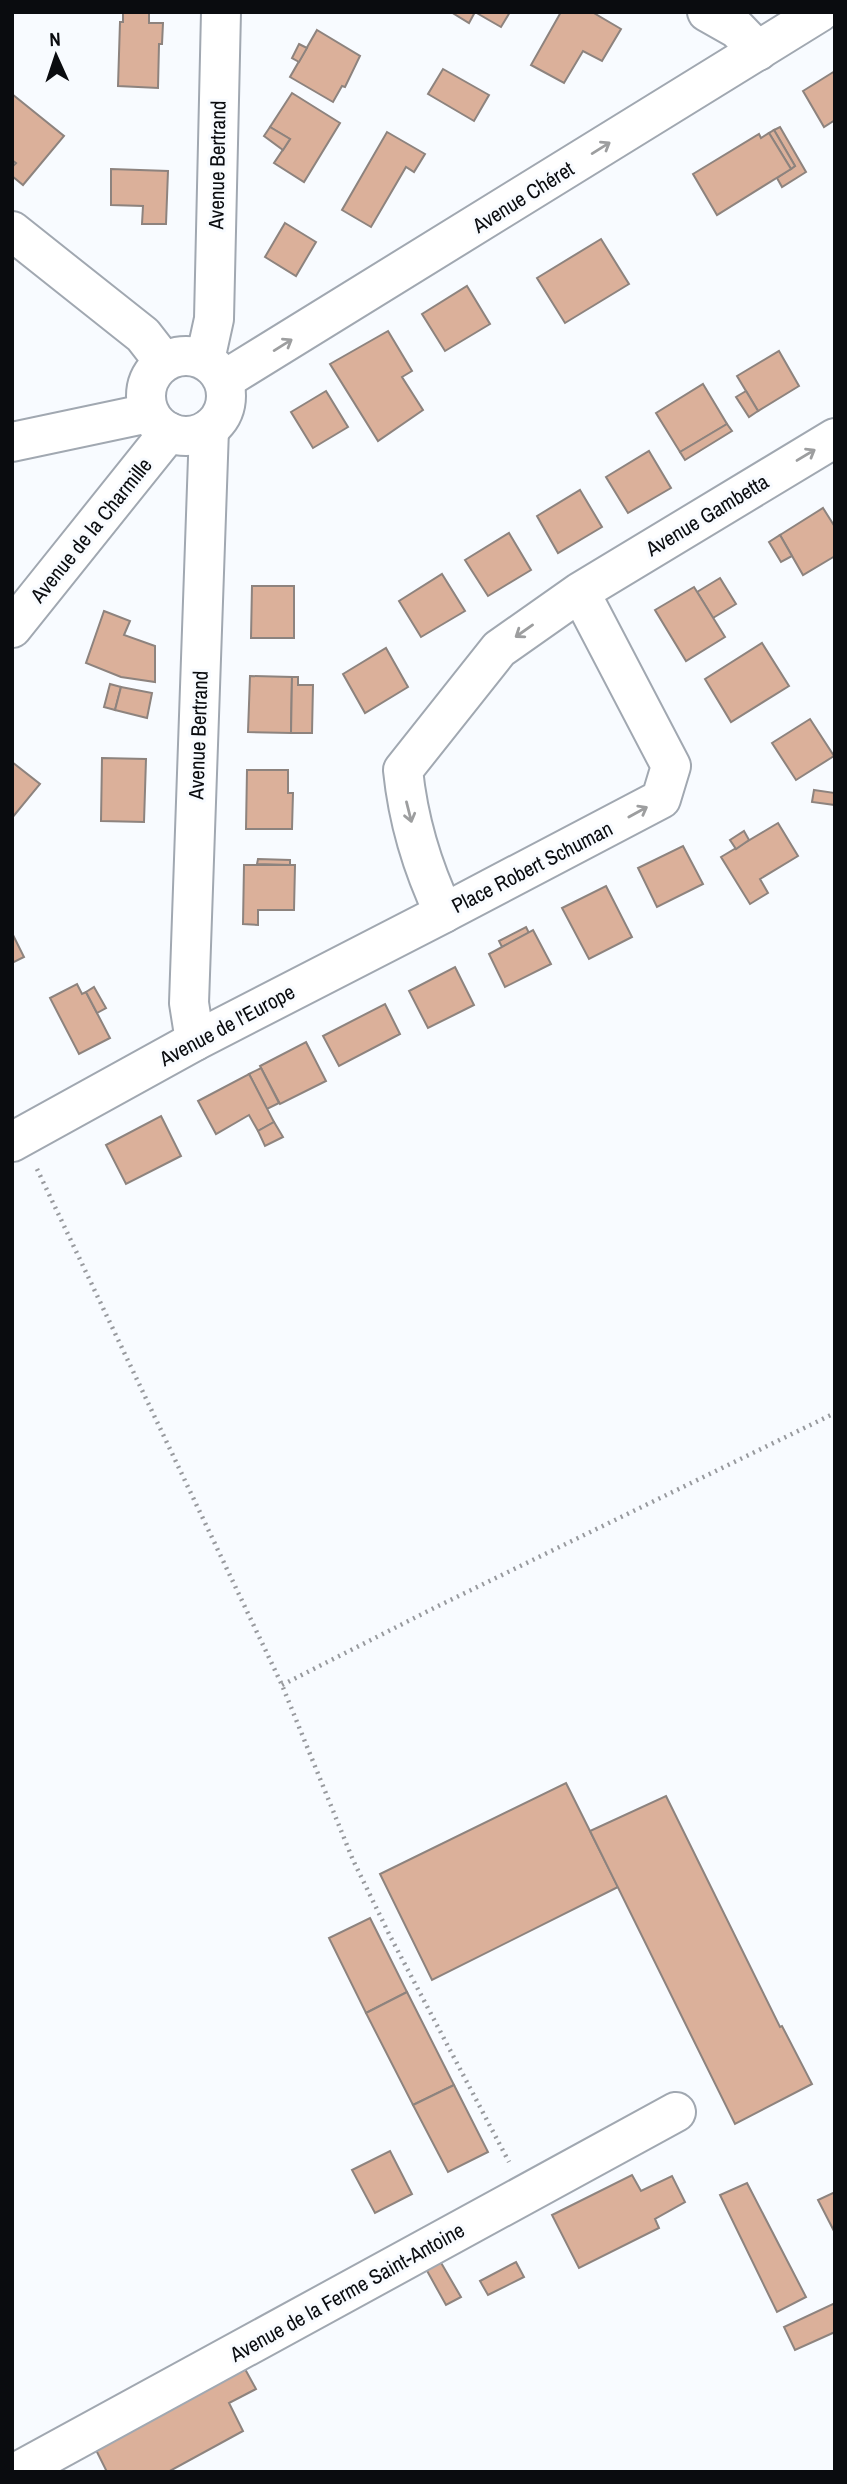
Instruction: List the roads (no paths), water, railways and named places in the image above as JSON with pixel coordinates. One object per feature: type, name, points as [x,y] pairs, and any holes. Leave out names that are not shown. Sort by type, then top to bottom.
[{"type":"street","name":"Avenue Bertrand","points":[[215,370],[221,12]]},
{"type":"street","points":[[707,12],[737,29],[758,51]]},
{"type":"street","name":"Avenue Chéret","points":[[215,370],[820,12]]},
{"type":"street","points":[[12,232],[143,335],[164,362]]},
{"type":"street","points":[[192,355],[215,370],[227,392],[226,406],[209,429],[197,435],[183,436],[159,423],[146,398],[147,385],[164,362],[176,356],[192,355]]},
{"type":"street","points":[[12,442],[159,423]]},
{"type":"street","name":"Avenue de la Charmille","points":[[12,628],[159,423]]},
{"type":"street","name":"Avenue Bertrand","points":[[195,1041],[189,1003],[209,429]]},
{"type":"street","name":"Avenue Gambetta","points":[[580,592],[835,438]]},
{"type":"street","name":"Place Robert Schuman","points":[[580,592],[671,766],[661,799],[444,912],[430,884],[407,805],[403,770],[499,649],[580,592]]},
{"type":"street","name":"Avenue de l'Europe","points":[[17,1140],[195,1041],[444,912]]},
{"type":"street","name":"Avenue de la Ferme Saint-Antoine","points":[[17,2472],[676,2112]]}]
